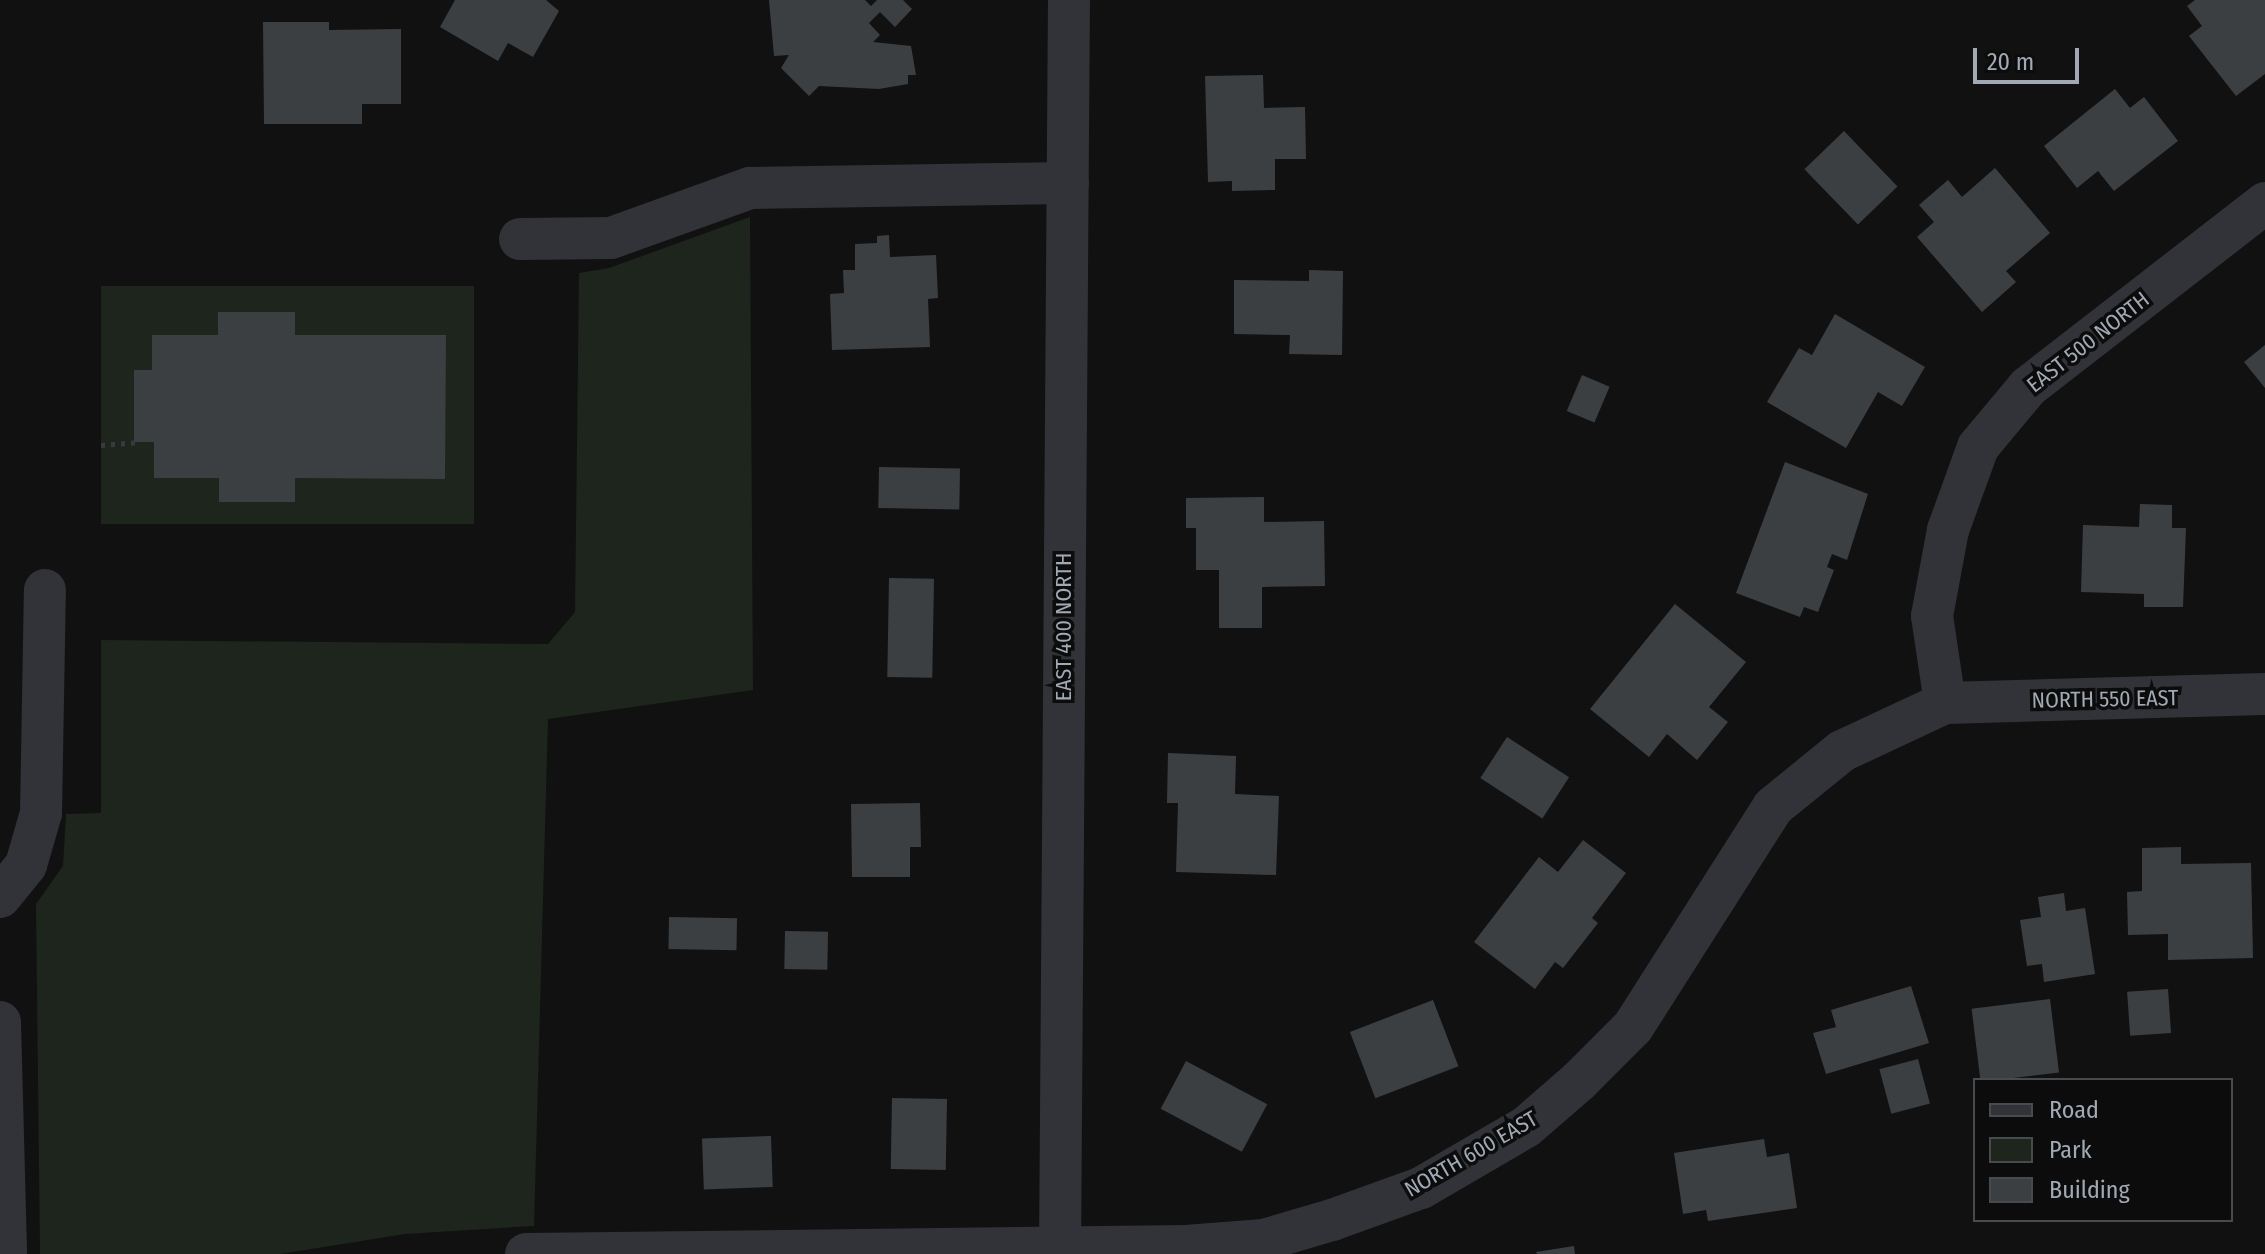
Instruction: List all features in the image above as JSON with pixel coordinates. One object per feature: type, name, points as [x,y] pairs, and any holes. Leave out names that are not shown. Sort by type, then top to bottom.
[{"type":"street","name":"EAST 400 NORTH","points":[[1060,1251],[1069,0]]},
{"type":"street","points":[[520,239],[611,238],[750,188],[1068,183]]},
{"type":"street","name":"EAST 500 NORTH","points":[[1945,703],[1932,616],[1948,530],[1978,447],[2028,387],[2265,203]]},
{"type":"street","points":[[0,897],[26,865],[41,813],[45,590]]},
{"type":"street","name":"NORTH 550 EAST","points":[[1945,703],[2265,694]]},
{"type":"street","name":"NORTH 600 EAST","points":[[526,1254],[1060,1251],[1264,1240],[1421,1188],[1526,1127],[1633,1027],[1773,807],[1842,751],[1945,703]]},
{"type":"street","points":[[0,1022],[6,1254]]},
{"type":"path","points":[[101,445],[141,442]]},
{"type":"green space","points":[[750,217],[753,690],[548,719],[534,1226],[405,1234],[280,1254],[40,1254],[36,904],[63,866],[66,814],[101,813],[101,640],[548,644],[575,612],[579,273],[609,268]]},
{"type":"green space","points":[[101,286],[474,286],[474,524],[101,524]]},
{"type":"building","points":[[455,0],[546,0],[559,11],[533,57],[508,43],[498,61],[440,27]]},
{"type":"building","points":[[769,0],[865,0],[871,6],[877,0],[903,0],[912,9],[895,27],[880,12],[869,23],[880,35],[873,42],[911,46],[916,75],[908,75],[908,84],[879,89],[819,86],[809,96],[781,68],[789,55],[774,56]]},
{"type":"building","points":[[2195,0],[2265,0],[2265,74],[2236,96],[2189,36],[2202,26],[2187,6]]},
{"type":"building","points":[[263,22],[329,22],[329,30],[401,29],[401,104],[362,104],[362,124],[264,124]]},
{"type":"building","points":[[1263,75],[1264,108],[1305,107],[1306,159],[1275,159],[1275,190],[1232,191],[1232,181],[1208,182],[1205,76]]},
{"type":"building","points":[[2115,89],[2130,108],[2144,97],[2178,141],[2114,191],[2098,171],[2077,188],[2044,146]]},
{"type":"building","points":[[1844,131],[1897,186],[1858,225],[1804,169]]},
{"type":"building","points":[[1995,168],[2050,233],[2006,271],[2016,282],[1982,312],[1917,237],[1934,222],[1919,205],[1948,180],[1962,197]]},
{"type":"building","points":[[889,235],[890,257],[936,255],[938,298],[928,299],[930,347],[832,350],[830,294],[844,293],[843,270],[855,270],[855,244],[877,243],[877,236]]},
{"type":"building","points":[[1309,270],[1343,271],[1342,355],[1289,354],[1290,335],[1234,334],[1234,280],[1309,281]]},
{"type":"building","points":[[218,312],[295,312],[295,335],[446,335],[445,479],[295,478],[295,502],[219,502],[219,478],[154,478],[154,442],[134,442],[134,370],[152,370],[152,335],[218,335]]},
{"type":"building","points":[[1835,314],[1925,367],[1902,406],[1878,392],[1846,448],[1767,402],[1799,348],[1812,355]]},
{"type":"building","points":[[2265,345],[2265,388],[2244,362]]},
{"type":"building","points":[[1582,375],[1610,387],[1594,423],[1567,411]]},
{"type":"building","points":[[1785,462],[1868,494],[1847,560],[1832,554],[1827,567],[1834,570],[1818,612],[1804,607],[1800,617],[1736,593]]},
{"type":"building","points":[[879,467],[960,468],[959,509],[878,508]]},
{"type":"building","points":[[1264,497],[1264,522],[1324,521],[1325,586],[1262,587],[1262,628],[1219,628],[1219,570],[1196,570],[1196,528],[1186,528],[1186,498]]},
{"type":"building","points":[[2140,504],[2172,505],[2172,528],[2186,528],[2183,607],[2144,607],[2144,594],[2081,592],[2083,525],[2139,527]]},
{"type":"building","points":[[889,578],[934,579],[932,678],[887,677]]},
{"type":"building","points":[[1675,604],[1746,662],[1709,707],[1728,722],[1697,760],[1667,734],[1649,757],[1590,709]]},
{"type":"building","points":[[1507,737],[1569,777],[1542,818],[1480,778]]},
{"type":"building","points":[[1168,753],[1236,756],[1235,794],[1279,796],[1276,875],[1176,872],[1178,803],[1167,803]]},
{"type":"building","points":[[920,803],[921,847],[910,847],[910,877],[852,877],[851,804]]},
{"type":"building","points":[[1583,840],[1626,873],[1592,918],[1598,923],[1563,968],[1555,962],[1535,989],[1474,942],[1539,857],[1558,872]]},
{"type":"building","points":[[2181,847],[2181,864],[2251,863],[2253,958],[2168,960],[2168,934],[2128,935],[2127,892],[2142,891],[2142,848]]},
{"type":"building","points":[[2064,893],[2066,911],[2085,908],[2095,974],[2044,982],[2042,964],[2027,966],[2020,920],[2041,917],[2038,897]]},
{"type":"building","points":[[669,917],[737,918],[736,950],[668,949]]},
{"type":"building","points":[[785,931],[828,932],[827,970],[784,969]]},
{"type":"building","points":[[1911,986],[1929,1043],[1826,1074],[1813,1033],[1836,1027],[1831,1010]]},
{"type":"building","points":[[2168,989],[2171,1033],[2130,1036],[2127,992]]},
{"type":"building","points":[[2050,999],[2059,1072],[1980,1078],[1972,1009]]},
{"type":"building","points":[[1433,1000],[1458,1066],[1375,1098],[1350,1032]]},
{"type":"building","points":[[1918,1059],[1930,1103],[1891,1114],[1879,1069]]},
{"type":"building","points":[[1186,1061],[1267,1104],[1242,1152],[1161,1109]]},
{"type":"building","points":[[892,1098],[947,1099],[946,1170],[891,1169]]},
{"type":"building","points":[[771,1136],[773,1187],[704,1189],[702,1138]]},
{"type":"building","points":[[1764,1139],[1767,1157],[1789,1153],[1797,1208],[1708,1221],[1706,1210],[1683,1214],[1674,1153]]},
{"type":"building","points":[[1574,1246],[1575,1254],[1536,1252]]}]
